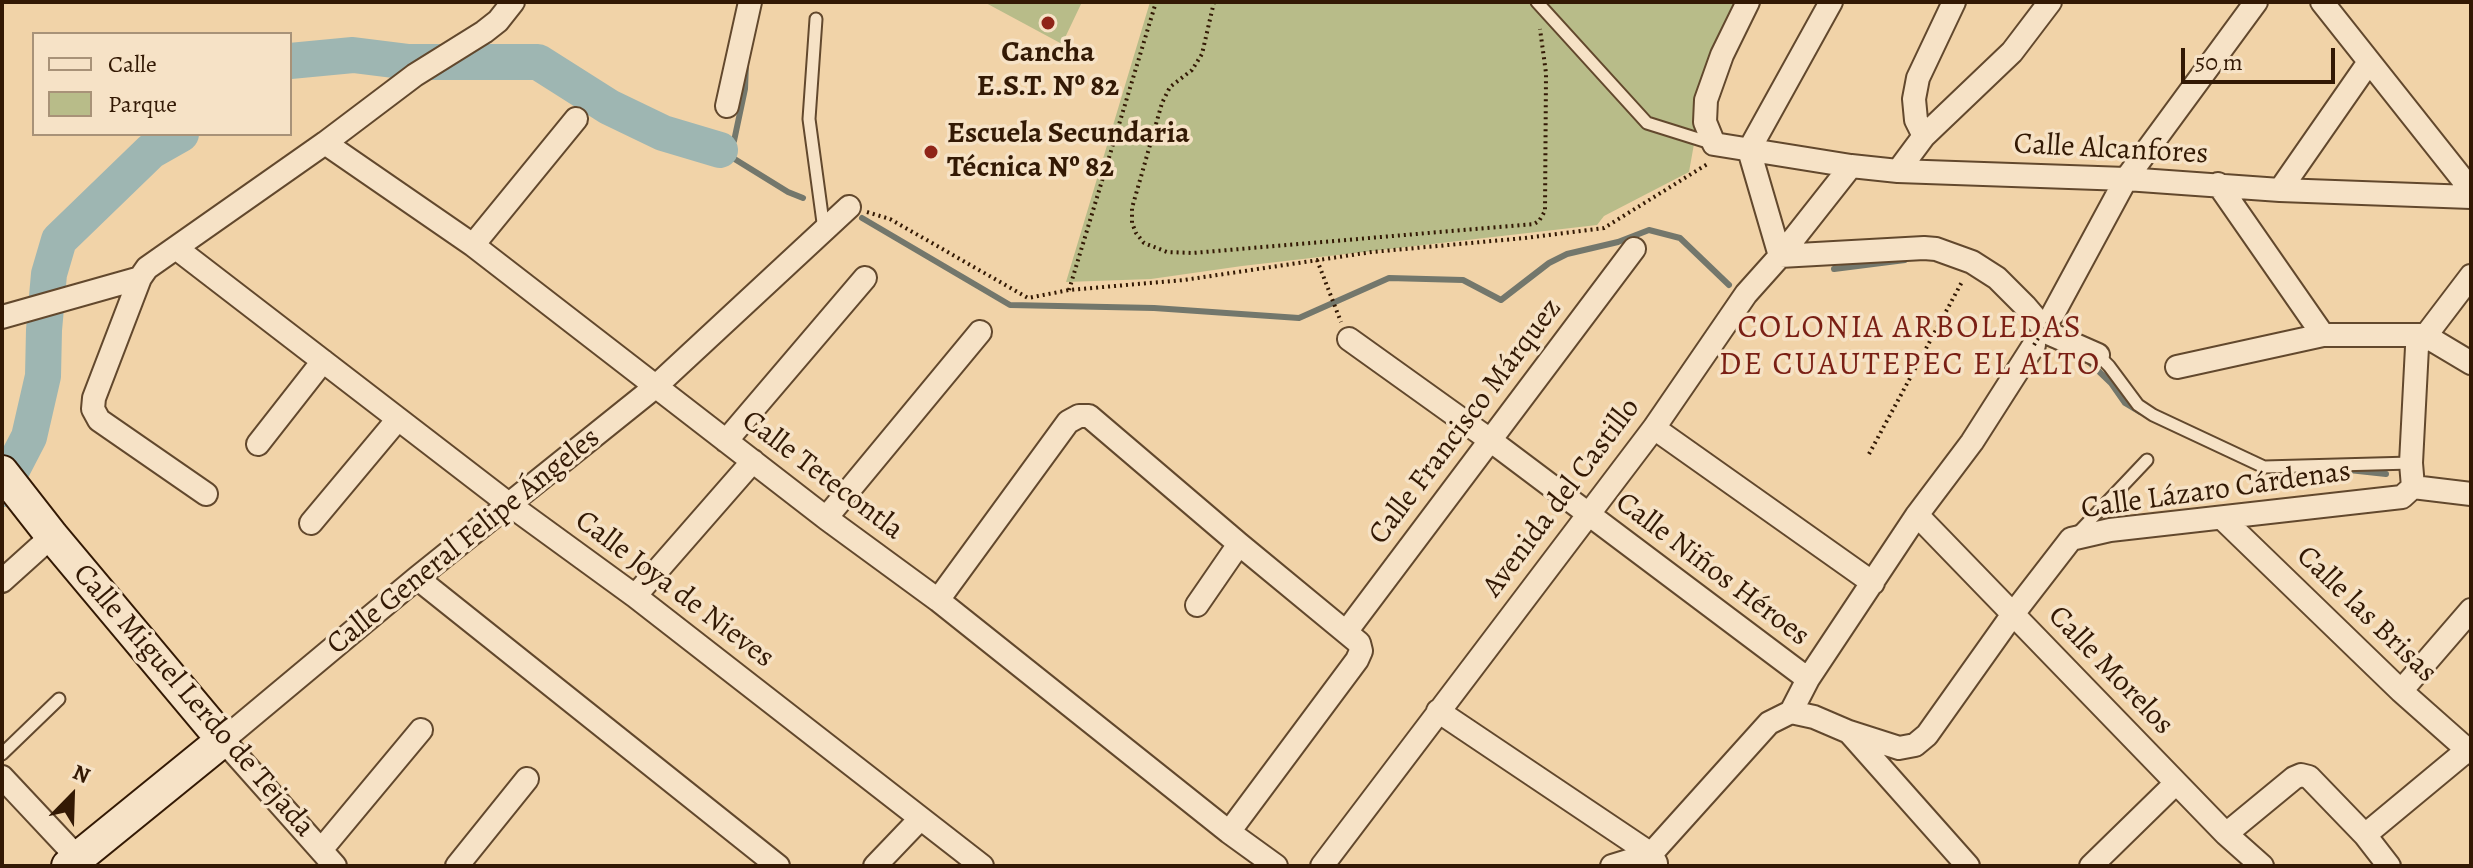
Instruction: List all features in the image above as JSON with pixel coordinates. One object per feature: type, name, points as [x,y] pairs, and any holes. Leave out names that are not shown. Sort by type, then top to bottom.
[{"type":"street","points":[[2,317],[130,281],[415,75],[484,32],[498,21],[513,2]]},
{"type":"street","points":[[1714,144],[1705,122],[1706,100],[1722,55],[1748,2]]},
{"type":"street","points":[[1831,2],[1749,150],[1780,256],[1936,249],[1972,262],[1997,278],[2048,333],[2098,355]]},
{"type":"street","points":[[1924,136],[1916,120],[1914,99],[1918,78],[1954,2]]},
{"type":"street","points":[[1898,171],[1924,136],[2012,52],[2050,2]]},
{"type":"street","points":[[2053,314],[2126,179],[2256,2]]},
{"type":"street","points":[[2322,2],[2471,190]]},
{"type":"street","points":[[727,106],[749,8]]},
{"type":"street","points":[[2280,190],[2369,62]]},
{"type":"street","points":[[473,245],[576,119]]},
{"type":"street","name":"Calle Tetecontla","points":[[325,143],[473,245],[826,518],[938,600],[1276,866]]},
{"type":"street","name":"Calle Alcanfores","points":[[1714,144],[1898,171],[2471,197]]},
{"type":"street","name":"Avenida del Castillo","points":[[1322,866],[1654,428],[1746,294],[1851,166]]},
{"type":"street","points":[[2218,184],[2323,335]]},
{"type":"street","name":"Calle General Felipe Ángeles","points":[[73,862],[417,578],[655,387],[849,207]]},
{"type":"street","name":"Calle Joya de Nieves","points":[[176,248],[510,505],[635,596],[982,866]]},
{"type":"street","name":"Calle Francisco Márquez","points":[[1346,632],[1634,249]]},
{"type":"street","points":[[2471,276],[2417,347],[2411,463],[2413,487],[2471,494]]},
{"type":"street","points":[[726,441],[865,278]]},
{"type":"street","points":[[130,281],[93,409],[99,420],[206,494]]},
{"type":"street","name":"Calle Niños Héroes","points":[[1345,330],[1808,679]]},
{"type":"street","points":[[826,518],[980,332]]},
{"type":"street","points":[[2177,367],[2323,335],[2424,335],[2471,363]]},
{"type":"street","points":[[1612,866],[1654,860],[1769,723],[1791,712],[1808,679],[1917,515],[1972,442],[2034,345]]},
{"type":"street","points":[[258,444],[323,361]]},
{"type":"street","points":[[938,600],[1068,422],[1079,416],[1089,416],[1359,643],[1361,651],[1348,673],[1229,832]]},
{"type":"street","points":[[311,523],[398,419]]},
{"type":"street","points":[[1654,428],[1873,583]]},
{"type":"street","points":[[635,596],[753,461]]},
{"type":"street","name":"Calle Miguel Lerdo de Tejada","points":[[2,472],[223,740],[328,858]]},
{"type":"street","name":"Calle Lázaro Cárdenas","points":[[1849,732],[1899,748],[1915,745],[1927,735],[2071,539],[2110,530],[2402,497],[2413,487]]},
{"type":"street","name":"Calle Morelos","points":[[1917,515],[2226,834],[2262,866]]},
{"type":"street","name":"Calle las Brisas","points":[[2222,518],[2401,691],[2470,750]]},
{"type":"street","name":"Calle Miguel Lerdo de Tejada","points":[[2,581],[51,535]]},
{"type":"street","points":[[1197,605],[1239,544]]},
{"type":"street","points":[[417,578],[778,866]]},
{"type":"street","points":[[2401,691],[2471,610]]},
{"type":"street","points":[[1438,711],[1654,860]]},
{"type":"street","points":[[1791,712],[1814,717],[1849,732],[1968,866]]},
{"type":"street","points":[[328,858],[421,730]]},
{"type":"street","points":[[2365,835],[2470,750]]},
{"type":"street","points":[[2226,834],[2301,775],[2309,777],[2365,835],[2389,866]]},
{"type":"street","points":[[2,777],[73,862]]},
{"type":"street","points":[[457,866],[527,779]]},
{"type":"street","points":[[2091,866],[2176,783]]},
{"type":"street","points":[[875,866],[920,819]]},
{"type":"lane","points":[[1537,2],[1647,123],[1714,144]]},
{"type":"lane","points":[[816,19],[809,119],[824,230]]},
{"type":"lane","points":[[2098,355],[2138,405],[2264,467],[2411,463]]},
{"type":"lane","points":[[2071,539],[2147,460]]},
{"type":"lane","points":[[2,754],[59,699]]},
{"type":"path","points":[[1069,290],[1156,2]]},
{"type":"path","points":[[1214,2],[1202,54],[1192,70],[1170,87],[1162,103],[1132,208],[1136,233],[1144,243],[1167,252],[1208,252],[1539,221],[1545,211],[1546,89],[1540,26]]},
{"type":"path","points":[[849,207],[890,219],[1028,298],[1069,290],[1184,280],[1372,252],[1604,228],[1710,163],[1714,144]]},
{"type":"path","points":[[1317,260],[1345,330]]},
{"type":"path","points":[[1869,454],[1965,275]]},
{"type":"path","points":[[2034,345],[2053,314]]},
{"type":"green space","name":"Cancha E.S.T. Nº 82","points":[[984,2],[1082,2],[1062,44]]},
{"type":"green space","points":[[1150,2],[1752,2],[1702,99],[1689,172],[1604,216],[1597,225],[1151,279],[1066,282]]},
{"type":"waterway","points":[[292,61],[353,55],[409,62],[538,62],[609,107],[663,133],[720,150]]},
{"type":"waterway","points":[[746,64],[745,89],[734,141],[720,150],[803,198]]},
{"type":"waterway","points":[[2,489],[29,437],[43,376],[49,274],[59,240],[151,151],[177,136]]},
{"type":"waterway","points":[[862,218],[1010,305],[1154,308],[1299,318],[1389,278],[1463,280],[1501,300],[1549,263],[1567,254],[1618,242],[1649,230],[1680,238],[1729,285]]},
{"type":"waterway","points":[[1834,269],[1905,260]]},
{"type":"waterway","points":[[2024,320],[2039,339]]},
{"type":"waterway","points":[[2086,359],[2111,383],[2125,403],[2140,412]]},
{"type":"waterway","points":[[2349,470],[2386,474]]},
{"type":"place","name":"Cancha E.S.T. Nº 82","points":[[1048,23]]},
{"type":"place","name":"Escuela Secundaria Técnica Nº 82","points":[[931,152]]},
{"type":"district","name":"COLONIA ARBOLEDAS DE CUAUTEPEC EL ALTO","points":[[1910,348]]}]
